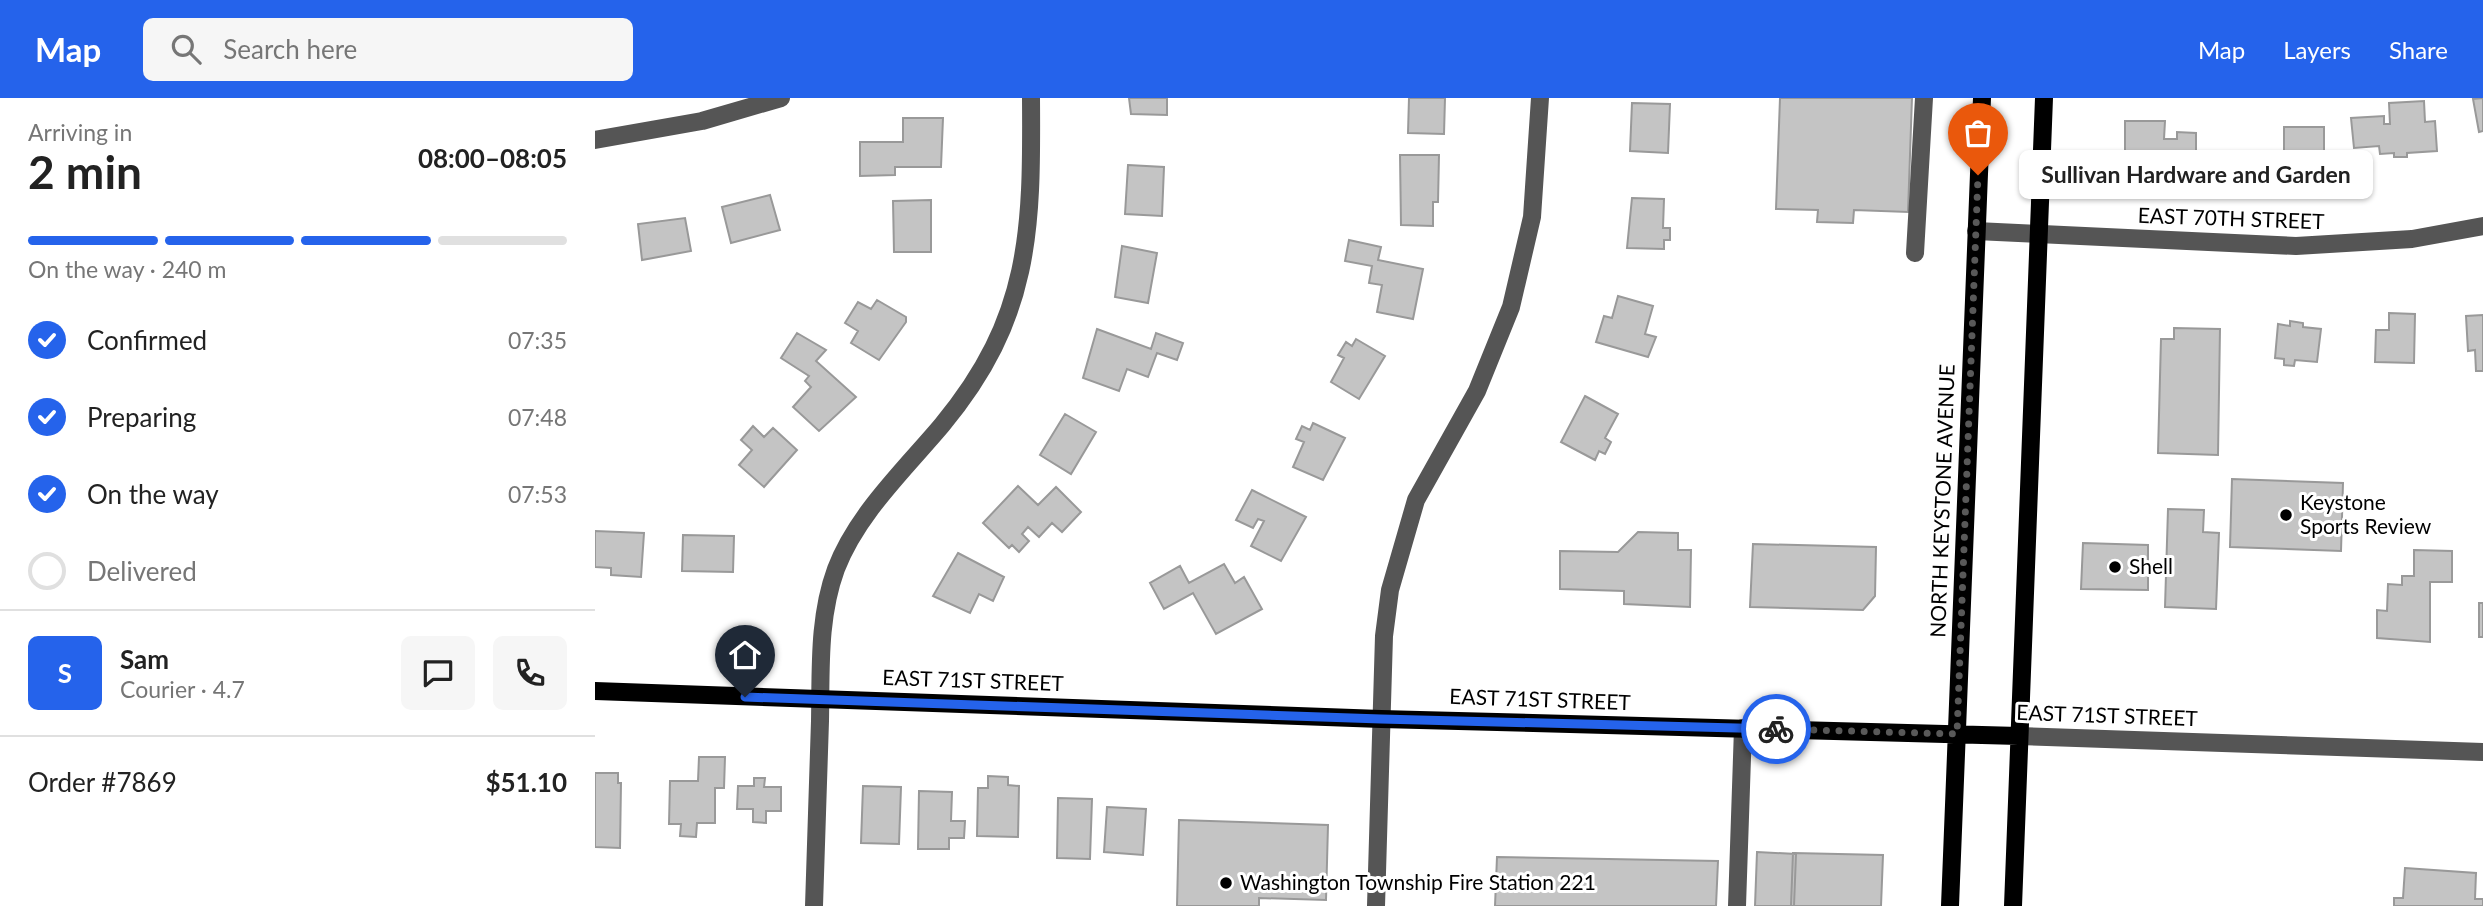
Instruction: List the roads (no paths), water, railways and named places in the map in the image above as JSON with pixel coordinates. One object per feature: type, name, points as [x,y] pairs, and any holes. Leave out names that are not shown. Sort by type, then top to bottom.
[{"type":"main road","name":"NORTH KEYSTONE AVENUE","points":[[1950,906],[1982,98]]},
{"type":"main road","points":[[2013,906],[2044,98]]},
{"type":"main road","name":"EAST 71ST STREET","points":[[595,691],[1381,719],[2019,736]]},
{"type":"street","points":[[595,140],[702,121],[781,98]]},
{"type":"street","points":[[814,906],[824,615],[844,553],[862,522],[962,401],[987,362],[1012,306],[1022,273],[1030,219],[1031,98]]},
{"type":"street","points":[[1376,906],[1386,611],[1403,537],[1416,500],[1488,368],[1522,270],[1536,192],[1540,98]]},
{"type":"street","points":[[1915,253],[1924,98]]},
{"type":"street","name":"EAST 70TH STREET","points":[[1976,231],[2296,246],[2412,239],[2483,226]]},
{"type":"street","points":[[1737,906],[1743,728]]},
{"type":"street","name":"EAST 71ST STREET","points":[[2019,736],[2483,752]]},
{"type":"place","name":"Sullivan Hardware and Garden","points":[[1978,175]]},
{"type":"place","name":"Keystone Sports Review","points":[[2286,515]]},
{"type":"place","name":"Shell","points":[[2115,567]]},
{"type":"place","name":"Washington Township Fire Station 221","points":[[1226,883]]}]
